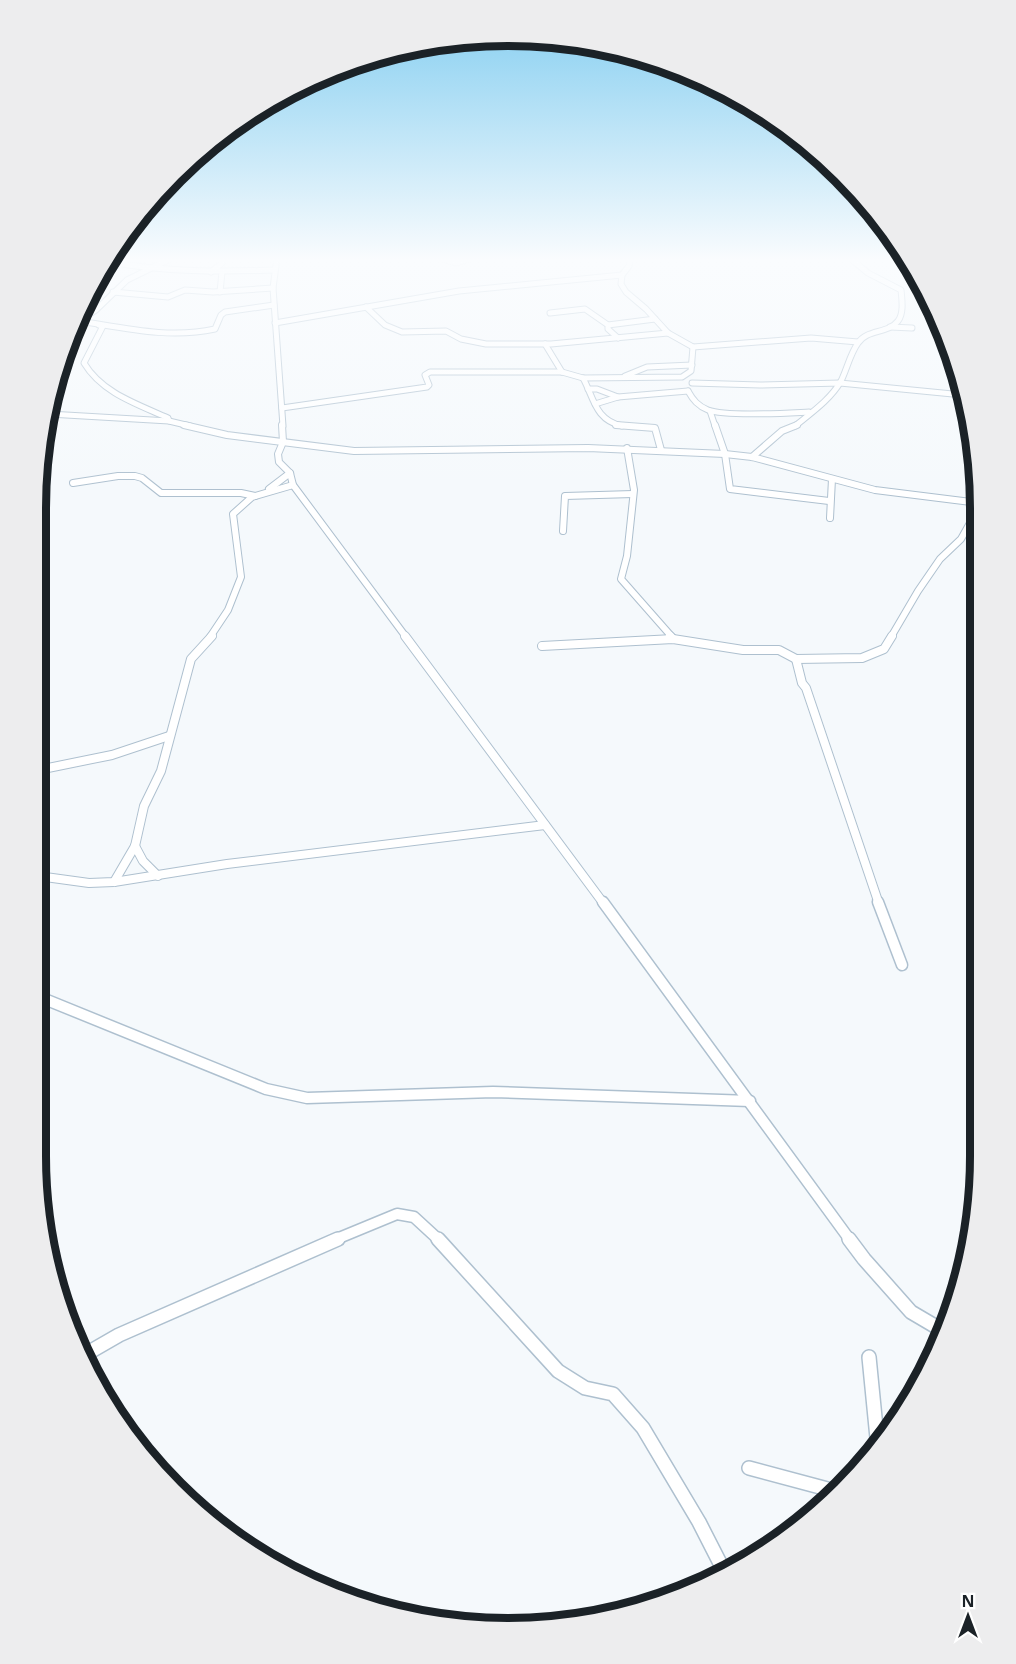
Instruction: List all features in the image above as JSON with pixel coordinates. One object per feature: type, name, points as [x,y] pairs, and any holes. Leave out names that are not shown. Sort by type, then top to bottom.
[{"type":"street","points":[[98,336],[84,363],[87,370],[118,395],[168,418],[169,421]]},
{"type":"street","points":[[276,336],[283,442],[279,447],[279,462],[290,473],[293,485],[890,1291],[911,1312],[936,1327]]},
{"type":"street","points":[[451,336],[478,344],[545,344],[641,336]]},
{"type":"street","points":[[673,336],[693,347],[811,338],[858,342]]},
{"type":"street","points":[[752,457],[782,431],[798,423],[829,397],[840,383],[858,342],[866,336]]},
{"type":"street","points":[[545,344],[562,372]]},
{"type":"street","points":[[282,408],[427,387],[425,375],[430,372],[562,372],[583,378],[686,376],[691,371],[693,347]]},
{"type":"street","points":[[622,378],[647,367],[692,365]]},
{"type":"street","points":[[686,376],[692,383],[760,385],[840,383],[955,394]]},
{"type":"street","points":[[583,378],[592,402],[604,420],[611,424],[656,428],[661,450]]},
{"type":"street","points":[[688,391],[692,383]]},
{"type":"street","points":[[588,389],[597,389],[618,397]]},
{"type":"street","points":[[688,391],[694,402],[710,411],[770,414],[809,412]]},
{"type":"street","points":[[595,404],[618,397],[688,391]]},
{"type":"street","points":[[710,411],[725,454],[730,489],[829,501]]},
{"type":"street","points":[[56,414],[169,421],[227,435],[354,451],[627,448],[725,454],[752,457],[899,495],[969,504]]},
{"type":"street","points":[[627,448],[633,494],[627,556],[621,579],[673,639]]},
{"type":"street","points":[[264,493],[290,473]]},
{"type":"street","points":[[73,483],[128,477],[145,480],[154,491],[161,493],[255,496]]},
{"type":"street","points":[[830,518],[829,501],[832,479]]},
{"type":"street","points":[[114,882],[135,846],[144,806],[161,771],[169,736],[183,696],[191,659],[216,631],[239,586],[241,577],[233,513],[237,507],[255,496],[293,485]]},
{"type":"street","points":[[562,531],[562,501],[565,496],[633,494]]},
{"type":"street","points":[[542,646],[673,639],[743,650],[779,650],[796,659],[862,658],[884,649],[918,591],[940,559],[961,539],[969,524]]},
{"type":"street","points":[[796,659],[795,663],[801,682],[806,688],[881,910],[902,965]]},
{"type":"street","points":[[47,768],[112,755],[169,736]]},
{"type":"street","points":[[47,877],[89,883],[114,882],[227,864],[545,825]]},
{"type":"street","points":[[135,846],[143,861],[158,876]]},
{"type":"street","points":[[47,1000],[266,1089],[307,1098],[493,1092],[750,1101]]},
{"type":"street","points":[[90,1352],[119,1335],[277,1264],[397,1214],[414,1217],[430,1230],[558,1371],[585,1388],[613,1394],[643,1428],[699,1522],[721,1565]]},
{"type":"street","points":[[869,1357],[877,1433]]},
{"type":"street","points":[[749,1468],[827,1489]]}]
